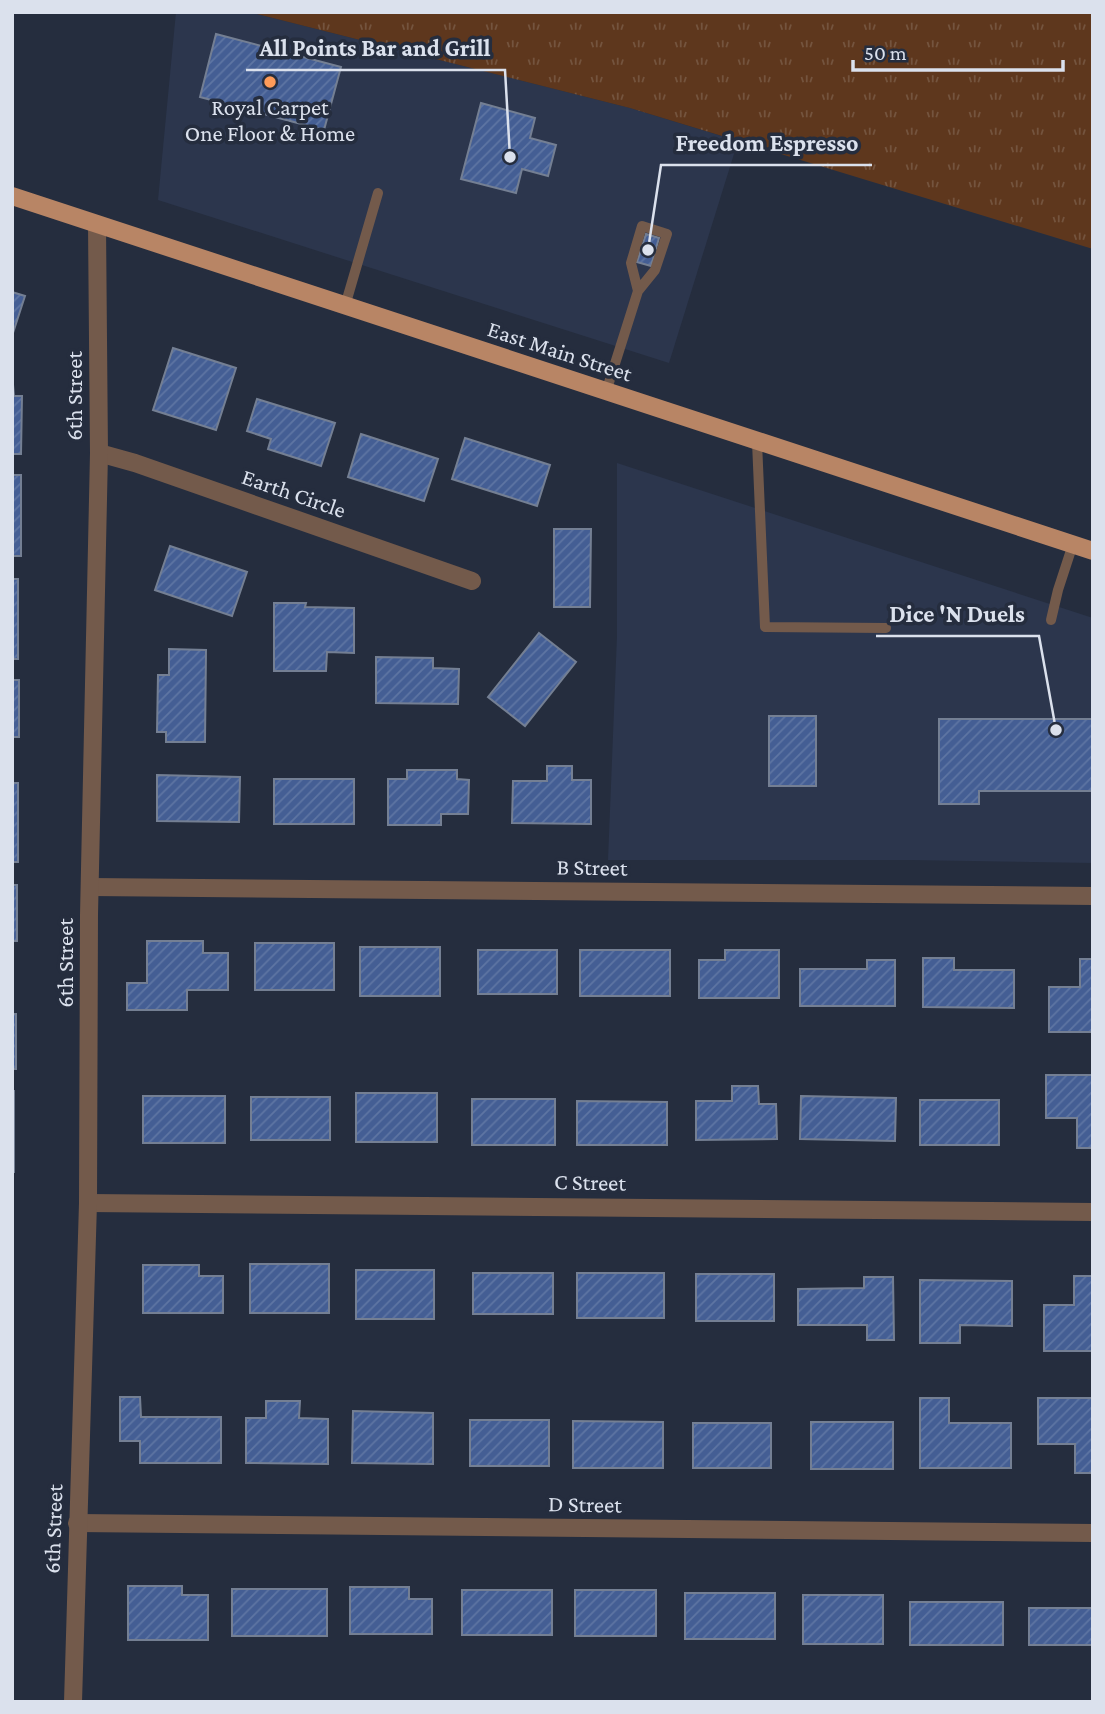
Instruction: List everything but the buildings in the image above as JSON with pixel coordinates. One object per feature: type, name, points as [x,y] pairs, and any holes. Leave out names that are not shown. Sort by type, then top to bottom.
[{"type":"main road","name":"East Main Street","points":[[12,196],[1093,551]]},
{"type":"street","name":"6th Street","points":[[73,1702],[88,1203],[90,887],[99,453],[97,225]]},
{"type":"street","name":"Earth Circle","points":[[99,453],[472,581]]},
{"type":"street","name":"B Street","points":[[90,887],[1093,896]]},
{"type":"street","name":"C Street","points":[[88,1203],[1093,1212]]},
{"type":"street","name":"D Street","points":[[77,1523],[1093,1533]]},
{"type":"lane","points":[[345,306],[378,193]]},
{"type":"lane","points":[[606,392],[638,291],[655,270],[667,234],[642,226],[631,263],[638,291]]},
{"type":"lane","points":[[757,442],[765,627],[886,628]]},
{"type":"lane","points":[[1051,620],[1073,544]]},
{"type":"shaded area","points":[[176,12],[249,12],[630,108],[738,141],[669,363],[158,200]]},
{"type":"shaded area","points":[[617,463],[1093,618],[1093,863],[608,860],[617,636]]},
{"type":"green space","points":[[249,12],[1093,12],[1093,249],[630,108]]},
{"type":"place","name":"Royal Carpet One Floor & Home","points":[[270,82]]},
{"type":"place","name":"All Points Bar and Grill","points":[[510,157]]},
{"type":"place","name":"Freedom Espresso","points":[[648,250]]},
{"type":"place","name":"Dice 'N Duels","points":[[1056,730]]}]
